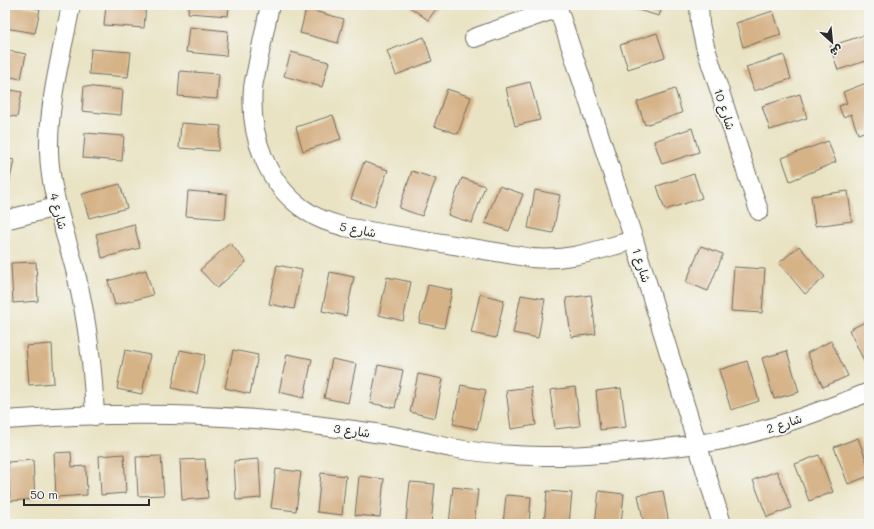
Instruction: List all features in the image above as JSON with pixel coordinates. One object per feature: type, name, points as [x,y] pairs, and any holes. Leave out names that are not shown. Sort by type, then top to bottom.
[{"type":"street","name":"شارع 4","points":[[72,5],[53,97],[49,124],[49,152],[51,180],[56,207],[69,247],[84,307],[93,367],[96,416]]},
{"type":"street","name":"شارع 5","points":[[270,5],[253,87],[252,109],[255,131],[261,152],[280,188],[294,202],[309,213],[344,227],[544,259],[580,256],[634,240]]},
{"type":"street","name":"شارع 10","points":[[698,5],[700,24],[705,46],[759,211]]},
{"type":"street","name":"شارع 1","points":[[474,38],[558,6],[634,240],[722,524]]},
{"type":"street","points":[[5,220],[56,207]]},
{"type":"street","name":"شارع 2","points":[[697,445],[738,437],[778,426],[825,410],[869,392]]},
{"type":"street","name":"شارع 3","points":[[5,420],[96,416],[172,415],[265,420],[335,427],[405,438],[450,448],[497,454],[543,456],[590,456],[697,445]]},
{"type":"building","points":[[5,5],[20,5],[40,9],[35,33],[5,28]]},
{"type":"building","points":[[106,5],[146,5],[144,28],[104,25]]},
{"type":"building","points":[[189,5],[229,5],[228,16],[188,13]]},
{"type":"building","points":[[407,5],[439,5],[428,20]]},
{"type":"building","points":[[620,5],[663,5],[659,16]]},
{"type":"building","points":[[306,9],[344,19],[338,43],[300,33]]},
{"type":"building","points":[[773,11],[781,35],[743,47],[736,23]]},
{"type":"building","points":[[189,27],[228,31],[226,56],[186,52]]},
{"type":"building","points":[[657,33],[665,57],[628,69],[620,45]]},
{"type":"building","points":[[868,34],[869,60],[838,70],[830,46]]},
{"type":"building","points":[[424,37],[432,61],[396,75],[387,51]]},
{"type":"building","points":[[91,49],[131,52],[128,77],[89,74]]},
{"type":"building","points":[[5,50],[26,54],[21,79],[5,76]]},
{"type":"building","points":[[291,52],[329,62],[322,87],[284,76]]},
{"type":"building","points":[[784,55],[791,79],[754,91],[746,67]]},
{"type":"building","points":[[180,71],[219,74],[217,99],[178,96]]},
{"type":"building","points":[[530,82],[540,120],[515,126],[506,88]]},
{"type":"building","points":[[869,82],[869,130],[858,134],[851,114],[843,117],[839,106],[847,103],[843,92]]},
{"type":"building","points":[[84,86],[123,90],[121,115],[82,111]]},
{"type":"building","points":[[5,89],[22,92],[17,117],[5,115]]},
{"type":"building","points":[[447,89],[471,97],[458,134],[434,126]]},
{"type":"building","points":[[675,89],[682,113],[645,125],[637,102]]},
{"type":"building","points":[[800,94],[807,118],[770,130],[762,106]]},
{"type":"building","points":[[333,115],[341,139],[303,151],[296,127]]},
{"type":"building","points":[[181,123],[221,126],[218,151],[179,148]]},
{"type":"building","points":[[692,128],[699,152],[662,164],[654,141]]},
{"type":"building","points":[[85,133],[124,136],[122,161],[83,158]]},
{"type":"building","points":[[828,141],[836,162],[790,181],[782,158]]},
{"type":"building","points":[[5,158],[14,160],[6,199],[5,198]]},
{"type":"building","points":[[364,162],[388,170],[374,207],[351,199]]},
{"type":"building","points":[[412,171],[436,179],[422,216],[399,208]]},
{"type":"building","points":[[694,174],[702,198],[665,210],[657,186]]},
{"type":"building","points":[[462,178],[485,186],[472,223],[448,215]]},
{"type":"building","points":[[120,184],[127,208],[89,218],[82,194]]},
{"type":"building","points":[[499,186],[523,194],[509,231],[485,223]]},
{"type":"building","points":[[535,190],[560,195],[553,233],[528,228]]},
{"type":"building","points":[[188,191],[227,194],[225,219],[186,216]]},
{"type":"building","points":[[848,191],[852,221],[815,226],[811,196]]},
{"type":"building","points":[[134,224],[140,248],[102,258],[96,234]]},
{"type":"building","points":[[230,243],[246,262],[217,288],[200,270]]},
{"type":"building","points":[[701,246],[723,254],[708,291],[686,282]]},
{"type":"building","points":[[799,246],[825,277],[805,294],[779,263]]},
{"type":"building","points":[[36,262],[38,301],[13,303],[11,263]]},
{"type":"building","points":[[277,265],[302,270],[294,309],[269,304]]},
{"type":"building","points":[[734,267],[765,269],[762,313],[731,311]]},
{"type":"building","points":[[146,270],[153,295],[115,305],[108,281]]},
{"type":"building","points":[[330,272],[354,277],[346,316],[322,311]]},
{"type":"building","points":[[387,277],[411,282],[403,321],[379,315]]},
{"type":"building","points":[[428,285],[452,290],[444,328],[419,323]]},
{"type":"building","points":[[480,294],[504,300],[496,338],[471,333]]},
{"type":"building","points":[[521,295],[545,299],[538,338],[513,333]]},
{"type":"building","points":[[591,295],[596,334],[571,337],[566,298]]},
{"type":"building","points":[[869,320],[869,363],[866,365],[849,330]]},
{"type":"building","points":[[831,341],[848,376],[823,387],[807,353]]},
{"type":"building","points":[[52,344],[54,383],[29,385],[26,346]]},
{"type":"building","points":[[125,350],[150,355],[142,394],[117,389]]},
{"type":"building","points":[[180,350],[205,355],[197,394],[172,388]]},
{"type":"building","points":[[233,350],[258,355],[250,394],[225,388]]},
{"type":"building","points":[[787,351],[799,392],[774,399],[762,358]]},
{"type":"building","points":[[287,354],[312,359],[304,398],[279,392]]},
{"type":"building","points":[[332,359],[356,364],[348,403],[324,398]]},
{"type":"building","points":[[747,361],[759,401],[731,410],[719,370]]},
{"type":"building","points":[[378,365],[403,370],[395,408],[370,403]]},
{"type":"building","points":[[418,374],[443,379],[435,418],[410,412]]},
{"type":"building","points":[[461,385],[486,390],[477,429],[453,424]]},
{"type":"building","points":[[531,387],[536,425],[511,429],[506,390]]},
{"type":"building","points":[[575,387],[580,426],[555,429],[550,390]]},
{"type":"building","points":[[621,388],[626,427],[600,430],[596,391]]},
{"type":"building","points":[[858,438],[869,468],[869,476],[848,484],[834,447]]},
{"type":"building","points":[[71,452],[72,467],[86,466],[87,495],[56,497],[54,453]]},
{"type":"building","points":[[124,454],[126,493],[101,495],[99,456]]},
{"type":"building","points":[[819,455],[833,492],[809,501],[795,464]]},
{"type":"building","points":[[161,456],[164,495],[138,496],[136,457]]},
{"type":"building","points":[[205,459],[208,498],[182,500],[180,460]]},
{"type":"building","points":[[259,459],[261,498],[236,500],[234,461]]},
{"type":"building","points":[[33,460],[35,499],[10,501],[8,462]]},
{"type":"building","points":[[276,469],[301,472],[296,511],[271,508]]},
{"type":"building","points":[[777,471],[791,508],[767,517],[753,480]]},
{"type":"building","points":[[321,473],[346,476],[342,515],[317,512]]},
{"type":"building","points":[[359,476],[384,479],[380,517],[355,515]]},
{"type":"building","points":[[410,482],[435,484],[431,524],[406,521]]},
{"type":"building","points":[[453,487],[478,490],[474,524],[449,524]]},
{"type":"building","points":[[547,491],[572,493],[569,524],[544,524]]},
{"type":"building","points":[[599,491],[624,494],[621,524],[595,524]]},
{"type":"building","points":[[663,491],[669,524],[644,524],[638,495]]},
{"type":"building","points":[[506,495],[531,497],[529,524],[503,524]]}]
